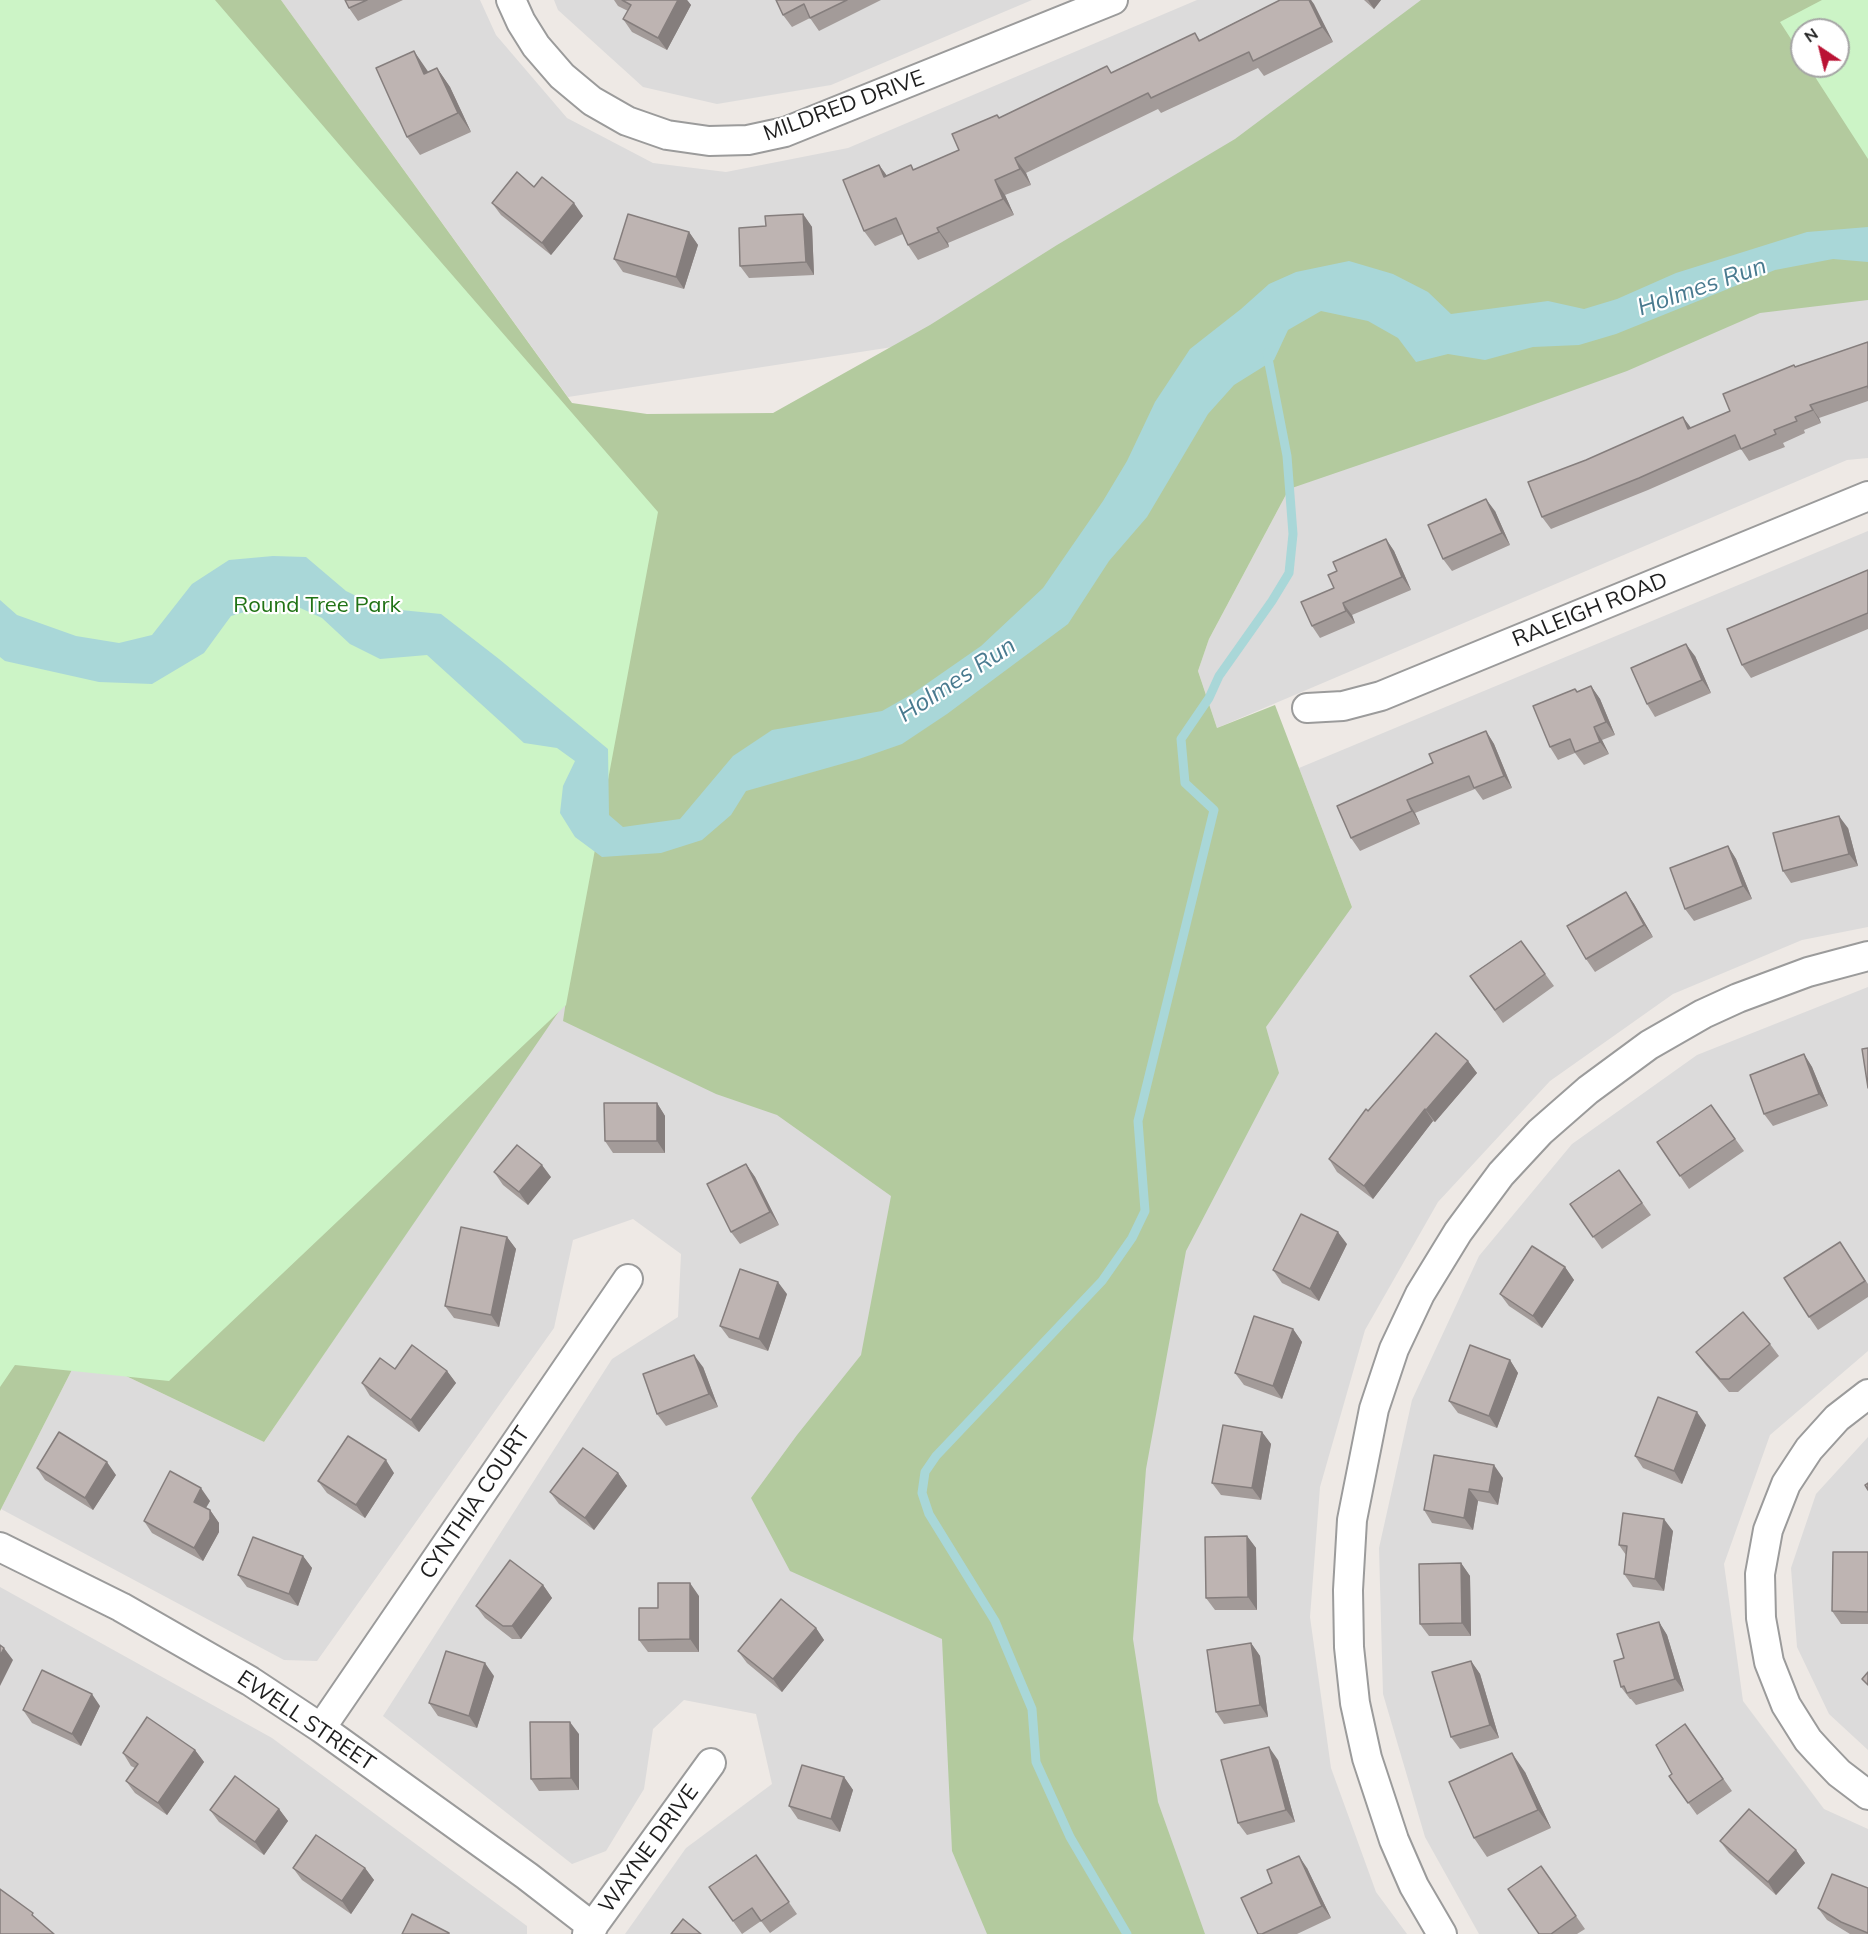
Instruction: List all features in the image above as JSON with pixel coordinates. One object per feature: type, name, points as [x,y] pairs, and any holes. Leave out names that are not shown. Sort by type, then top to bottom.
[{"type":"street","name":"MILDRED DRIVE","points":[[511,0],[536,46],[562,76],[592,101],[627,121],[667,135],[709,141],[748,140],[785,132],[1113,0]]},
{"type":"street","name":"RALEIGH ROAD","points":[[1307,708],[1343,706],[1381,696],[1868,496]]},
{"type":"street","points":[[1442,1934],[1414,1886],[1394,1840],[1367,1758],[1355,1703],[1349,1647],[1348,1590],[1352,1520],[1374,1409],[1394,1349],[1424,1287],[1458,1232],[1486,1193],[1540,1132],[1588,1090],[1649,1045],[1703,1014],[1738,998],[1808,972],[1868,956]]},
{"type":"street","name":"CYNTHIA COURT","points":[[321,1728],[628,1279]]},
{"type":"street","points":[[1868,1394],[1837,1418],[1809,1449],[1786,1484],[1768,1530],[1760,1574],[1761,1618],[1769,1662],[1786,1705],[1813,1746],[1839,1773],[1868,1795]]},
{"type":"street","name":"EWELL STREET","points":[[0,1547],[121,1607],[250,1681],[321,1728],[527,1876],[590,1930]]},
{"type":"street","name":"WAYNE DRIVE","points":[[590,1930],[711,1763]]},
{"type":"shaded area","points":[[281,0],[480,0],[496,35],[567,118],[653,163],[726,172],[848,148],[1197,0],[1608,0],[899,346],[568,397]]},
{"type":"shaded area","points":[[554,0],[1032,0],[831,85],[717,104],[643,87],[558,10]]},
{"type":"shaded area","points":[[1868,196],[1868,458],[1847,460],[1217,728],[1198,671],[1209,639],[1289,489]]},
{"type":"shaded area","points":[[1868,531],[1868,927],[1802,940],[1673,994],[1550,1081],[1438,1202],[1365,1330],[1320,1487],[1310,1617],[1331,1768],[1376,1892],[1407,1934],[625,1934],[686,1848],[772,1784],[756,1714],[684,1700],[653,1729],[644,1789],[606,1851],[572,1864],[383,1716],[612,1359],[678,1317],[681,1254],[633,1219],[573,1240],[554,1328],[317,1661],[284,1660],[1,1509],[80,1354],[264,1442],[582,975],[1352,907],[1299,768]]},
{"type":"shaded area","points":[[1868,987],[1868,1351],[1770,1435],[1724,1564],[1743,1701],[1824,1809],[1868,1829],[1868,1934],[1479,1934],[1425,1837],[1383,1694],[1379,1548],[1412,1400],[1479,1256],[1572,1144],[1697,1055]]},
{"type":"shaded area","points":[[1868,1437],[1868,1750],[1829,1714],[1797,1647],[1791,1568],[1816,1494]]},
{"type":"shaded area","points":[[0,1587],[272,1738],[527,1926],[527,1934],[0,1934]]},
{"type":"green space","points":[[0,0],[281,0],[572,403],[647,414],[773,413],[930,325],[1057,245],[1235,139],[1421,0],[1868,0],[1868,300],[1760,313],[1627,371],[1289,489],[1209,639],[1198,671],[1217,728],[1275,705],[1352,907],[1266,1027],[1279,1073],[1186,1251],[1146,1469],[1133,1639],[1158,1802],[1205,1934],[987,1934],[952,1851],[942,1639],[790,1571],[751,1498],[797,1435],[861,1355],[891,1196],[777,1115],[716,1094],[563,1021],[566,1001],[264,1442],[80,1354],[0,1511]]},
{"type":"green space","name":"Round Tree Park","points":[[0,0],[215,0],[658,512],[566,1005],[169,1381],[15,1365],[0,1387]]},
{"type":"green space","points":[[1822,0],[1868,0],[1868,159],[1816,78],[1850,78],[1850,18],[1790,18],[1790,37],[1780,22]]},
{"type":"water","name":"Holmes Run","points":[[1868,227],[1868,262],[1833,259],[1775,270],[1616,334],[1579,345],[1533,347],[1485,360],[1448,354],[1416,362],[1398,338],[1368,321],[1321,311],[1288,330],[1274,360],[1234,385],[1208,414],[1147,517],[1109,561],[1068,624],[947,714],[902,744],[859,759],[746,791],[731,815],[702,840],[661,853],[602,857],[575,837],[560,813],[563,786],[575,761],[557,748],[524,743],[427,655],[380,659],[350,644],[322,618],[296,606],[261,607],[231,616],[204,653],[152,684],[99,682],[5,661],[0,657],[0,600],[17,615],[76,636],[119,643],[152,635],[192,584],[229,560],[273,556],[306,557],[346,591],[381,608],[441,614],[608,749],[609,815],[623,827],[680,819],[733,756],[772,730],[882,711],[912,694],[981,646],[1043,588],[1103,501],[1127,461],[1155,402],[1190,349],[1269,284],[1296,272],[1349,261],[1393,274],[1428,292],[1451,314],[1548,301],[1584,309],[1617,299],[1676,273],[1807,232]]},
{"type":"building","points":[[345,0],[367,0],[349,8]]},
{"type":"building","points":[[622,0],[678,0],[658,38],[623,19],[631,5]]},
{"type":"building","points":[[776,0],[847,0],[810,18],[804,4],[783,15]]},
{"type":"building","points":[[1280,0],[1309,0],[1322,27],[1253,61],[1249,52],[1151,98],[1148,93],[1015,158],[1020,169],[995,180],[1003,199],[937,228],[939,232],[908,245],[896,218],[864,231],[843,180],[879,165],[884,177],[911,165],[913,170],[959,150],[952,134],[997,115],[999,118],[1107,66],[1111,73],[1195,33],[1199,41]]},
{"type":"building","points":[[414,51],[424,74],[437,68],[458,113],[407,137],[376,68]]},
{"type":"building","points":[[517,172],[534,187],[542,177],[574,203],[542,243],[492,203]]},
{"type":"building","points":[[628,214],[689,232],[676,277],[614,259]]},
{"type":"building","points":[[803,214],[806,262],[740,266],[739,228],[766,226],[765,216]]},
{"type":"building","points":[[1868,342],[1868,386],[1810,405],[1813,410],[1795,417],[1797,421],[1774,430],[1776,434],[1741,449],[1735,435],[1639,478],[1542,517],[1528,482],[1586,460],[1683,417],[1688,429],[1730,411],[1723,394],[1794,365],[1795,367]]},
{"type":"building","points":[[1486,499],[1502,533],[1443,559],[1428,525]]},
{"type":"building","points":[[1386,539],[1402,577],[1343,603],[1346,611],[1312,626],[1301,602],[1334,588],[1328,575],[1337,571],[1333,562]]},
{"type":"building","points":[[1868,570],[1868,613],[1742,665],[1727,629]]},
{"type":"building","points":[[1686,644],[1702,680],[1647,704],[1631,668]]},
{"type":"building","points":[[1591,686],[1606,722],[1594,727],[1600,742],[1575,752],[1570,739],[1550,747],[1533,706],[1575,689],[1577,692]]},
{"type":"building","points":[[1486,731],[1504,776],[1474,788],[1469,776],[1407,800],[1412,811],[1351,838],[1337,806],[1433,763],[1429,754]]},
{"type":"building","points":[[1839,816],[1849,854],[1783,871],[1773,833]]},
{"type":"building","points":[[1728,846],[1743,886],[1685,909],[1670,868]]},
{"type":"building","points":[[1626,892],[1644,925],[1586,959],[1567,926]]},
{"type":"building","points":[[1521,941],[1545,974],[1495,1010],[1470,976]]},
{"type":"building","points":[[1436,1033],[1468,1061],[1425,1109],[1364,1186],[1329,1159],[1366,1109],[1368,1111]]},
{"type":"building","points":[[1868,1048],[1868,1088],[1862,1049]]},
{"type":"building","points":[[1804,1054],[1819,1094],[1764,1114],[1750,1075]]},
{"type":"building","points":[[604,1103],[657,1103],[657,1141],[605,1141]]},
{"type":"building","points":[[1711,1105],[1735,1139],[1680,1176],[1657,1142]]},
{"type":"building","points":[[517,1145],[542,1165],[519,1192],[494,1172]]},
{"type":"building","points":[[746,1164],[770,1212],[731,1232],[707,1184]]},
{"type":"building","points":[[1619,1170],[1642,1203],[1593,1237],[1570,1204]]},
{"type":"building","points":[[1301,1214],[1338,1232],[1310,1289],[1273,1270]]},
{"type":"building","points":[[461,1227],[507,1237],[491,1315],[445,1306]]},
{"type":"building","points":[[1840,1242],[1865,1281],[1809,1317],[1784,1278]]},
{"type":"building","points":[[1532,1246],[1565,1267],[1533,1316],[1500,1294]]},
{"type":"building","points":[[740,1269],[778,1282],[759,1339],[720,1326]]},
{"type":"building","points":[[1743,1312],[1770,1344],[1729,1379],[1720,1379],[1696,1352]]},
{"type":"building","points":[[1254,1316],[1293,1329],[1273,1386],[1235,1373]]},
{"type":"building","points":[[412,1345],[447,1371],[411,1420],[362,1383],[380,1358],[395,1369]]},
{"type":"building","points":[[1470,1345],[1510,1360],[1489,1416],[1449,1401]]},
{"type":"building","points":[[694,1355],[709,1394],[657,1414],[643,1374]]},
{"type":"building","points":[[1658,1397],[1697,1412],[1674,1471],[1635,1456]]},
{"type":"building","points":[[1223,1425],[1262,1432],[1252,1488],[1212,1483]]},
{"type":"building","points":[[59,1432],[107,1462],[85,1498],[37,1468]]},
{"type":"building","points":[[348,1436],[386,1460],[356,1505],[318,1481]]},
{"type":"building","points":[[583,1448],[618,1473],[585,1518],[550,1492]]},
{"type":"building","points":[[1434,1455],[1494,1465],[1489,1492],[1469,1489],[1464,1518],[1424,1510]]},
{"type":"building","points":[[170,1471],[201,1488],[194,1502],[210,1510],[210,1519],[194,1548],[144,1521]]},
{"type":"building","points":[[1623,1513],[1664,1519],[1655,1579],[1624,1574],[1627,1546],[1619,1545]]},
{"type":"building","points":[[1247,1536],[1248,1597],[1206,1598],[1205,1537]]},
{"type":"building","points":[[253,1537],[303,1556],[289,1594],[238,1575]]},
{"type":"building","points":[[1833,1552],[1868,1552],[1868,1612],[1832,1611]]},
{"type":"building","points":[[510,1560],[543,1585],[512,1626],[503,1626],[476,1606]]},
{"type":"building","points":[[1461,1563],[1462,1623],[1420,1624],[1419,1564]]},
{"type":"building","points":[[658,1583],[690,1583],[690,1639],[639,1640],[639,1608],[658,1608]]},
{"type":"building","points":[[781,1599],[816,1628],[773,1679],[738,1651]]},
{"type":"building","points":[[1659,1622],[1675,1679],[1627,1693],[1624,1686],[1621,1687],[1614,1661],[1624,1658],[1617,1634]]},
{"type":"building","points":[[1251,1643],[1260,1705],[1216,1712],[1207,1650]]},
{"type":"building","points":[[446,1651],[485,1663],[469,1716],[429,1703]]},
{"type":"building","points":[[1471,1661],[1490,1725],[1451,1737],[1432,1672]]},
{"type":"building","points":[[42,1670],[92,1694],[72,1734],[23,1710]]},
{"type":"building","points":[[1868,1672],[1868,1685],[1862,1679]]},
{"type":"building","points":[[147,1717],[195,1750],[158,1803],[126,1781],[138,1764],[123,1753]]},
{"type":"building","points":[[530,1722],[570,1722],[571,1778],[531,1779]]},
{"type":"building","points":[[1685,1724],[1723,1779],[1688,1803],[1669,1776],[1672,1774],[1656,1745]]},
{"type":"building","points":[[1269,1747],[1286,1810],[1238,1823],[1221,1760]]},
{"type":"building","points":[[1512,1753],[1538,1810],[1474,1838],[1449,1782]]},
{"type":"building","points":[[802,1765],[844,1777],[831,1819],[789,1806]]},
{"type":"building","points":[[235,1776],[279,1809],[255,1842],[210,1810]]},
{"type":"building","points":[[1749,1809],[1796,1850],[1768,1882],[1720,1841]]},
{"type":"building","points":[[316,1835],[365,1868],[342,1901],[293,1868]]},
{"type":"building","points":[[756,1855],[789,1902],[761,1921],[752,1908],[733,1921],[709,1887]]},
{"type":"building","points":[[1299,1856],[1322,1906],[1258,1934],[1241,1898],[1272,1883],[1267,1870]]},
{"type":"building","points":[[1541,1866],[1576,1916],[1551,1934],[1539,1934],[1508,1889]]},
{"type":"building","points":[[1832,1874],[1868,1888],[1868,1933],[1841,1922],[1818,1908]]},
{"type":"building","points":[[0,1889],[33,1913],[32,1915],[54,1934],[0,1934]]},
{"type":"building","points":[[412,1914],[449,1933],[449,1934],[402,1934]]},
{"type":"building","points":[[683,1919],[701,1934],[671,1934]]},
{"type":"waterway","points":[[1127,1934],[1070,1837],[1036,1762],[1032,1709],[995,1621],[929,1514],[922,1493],[925,1472],[936,1456],[1102,1281],[1132,1238],[1145,1211],[1138,1121],[1214,810],[1185,783],[1181,739],[1209,698],[1219,676],[1289,573],[1293,534],[1287,456],[1267,353]]}]
